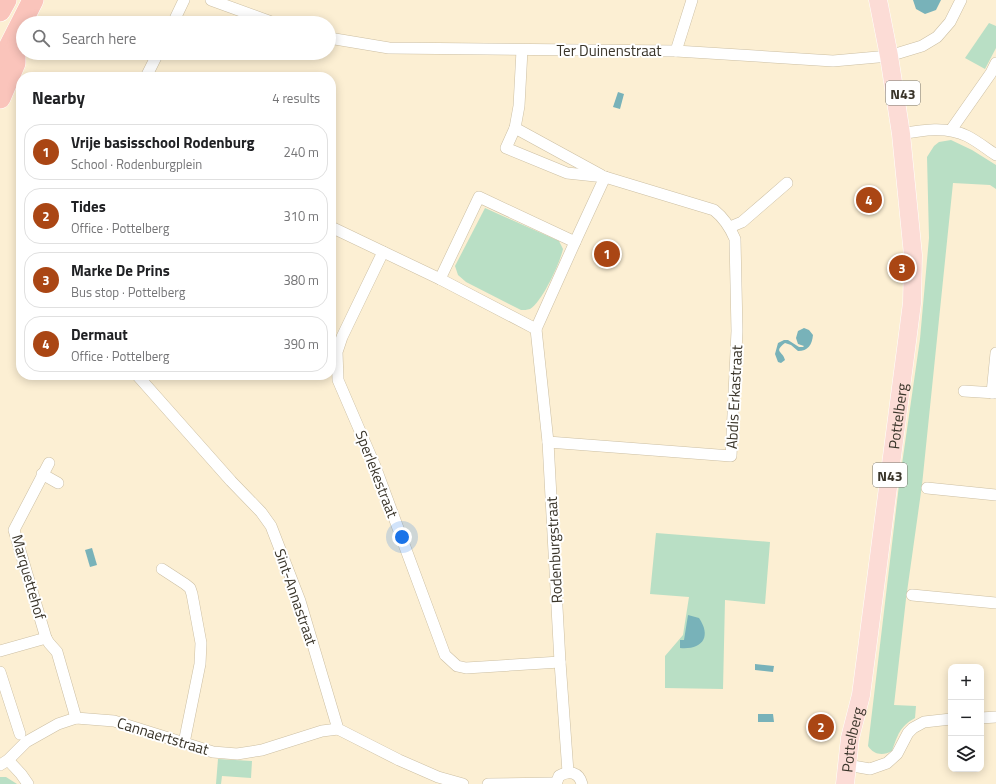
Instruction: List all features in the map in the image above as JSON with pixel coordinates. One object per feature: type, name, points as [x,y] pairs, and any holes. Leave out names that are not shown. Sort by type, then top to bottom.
[{"type":"highway","points":[[25,16],[33,0]]},
{"type":"highway","points":[[0,65],[15,37]]},
{"type":"highway","points":[[0,98],[15,63],[15,37]]},
{"type":"main road","name":"N43","points":[[878,0],[894,55]]},
{"type":"main road","name":"N43","points":[[889,0],[894,55],[905,133]]},
{"type":"main road","name":"Pottelberg","points":[[845,784],[861,734],[861,695],[912,304],[913,255],[905,133]]},
{"type":"main road","name":"Pottelberg","points":[[852,766],[852,784]]},
{"type":"street","points":[[176,16],[184,0]]},
{"type":"street","points":[[211,0],[255,16]]},
{"type":"street","points":[[676,51],[692,0]]},
{"type":"street","name":"Ter Duinenstraat","points":[[336,39],[389,48],[676,51],[833,61],[894,55],[922,46],[937,37],[950,22],[961,0]]},
{"type":"street","name":"Abdis Erkastraat","points":[[522,50],[519,106],[515,128],[506,148],[566,173],[605,177],[714,210],[722,216],[730,227],[735,239],[737,331],[731,456],[548,442]]},
{"type":"street","points":[[148,72],[154,60]]},
{"type":"street","points":[[951,130],[991,73],[996,63]]},
{"type":"street","name":"Abdis Erkastraat","points":[[515,128],[605,177]]},
{"type":"street","points":[[905,133],[927,130],[951,130],[967,136],[996,155]]},
{"type":"street","points":[[336,229],[440,279],[536,328],[605,177]]},
{"type":"street","points":[[730,227],[742,222],[787,183]]},
{"type":"street","points":[[440,279],[478,197],[575,242]]},
{"type":"street","name":"Sperlekestraat","points":[[383,252],[342,337],[337,352],[338,380],[375,466],[445,655],[457,666],[466,668],[560,662]]},
{"type":"street","name":"Rodenburgstraat","points":[[536,328],[548,442],[560,662],[568,772]]},
{"type":"street","points":[[964,391],[994,393],[996,353]]},
{"type":"street","name":"Sint-Annastraat","points":[[141,380],[226,476],[261,512],[270,526],[300,601],[338,729]]},
{"type":"street","name":"Marquettehof","points":[[49,463],[14,530],[46,638],[57,652],[76,718]]},
{"type":"street","points":[[42,474],[58,483]]},
{"type":"street","points":[[927,488],[996,495]]},
{"type":"street","points":[[162,569],[190,588],[201,643],[200,664],[184,743]]},
{"type":"street","points":[[912,595],[996,603]]},
{"type":"street","name":"Marquettehof","points":[[0,652],[46,638]]},
{"type":"street","points":[[0,672],[20,734]]},
{"type":"street","points":[[984,718],[996,717]]},
{"type":"street","name":"Cannaertstraat","points":[[4,762],[26,742],[58,724],[76,718],[114,721],[213,752],[237,754],[262,750],[322,732],[338,729]]},
{"type":"street","points":[[852,766],[870,769],[887,763],[897,754],[913,728],[924,722],[948,719]]},
{"type":"street","points":[[338,729],[431,775],[464,784]]},
{"type":"street","points":[[4,762],[21,774],[28,784]]},
{"type":"street","points":[[488,784],[556,784],[560,776],[568,772],[575,774],[580,778],[582,784]]},
{"type":"green space","points":[[989,23],[996,26],[996,48],[985,69],[965,58]]},
{"type":"green space","points":[[951,140],[972,150],[996,165],[996,189],[990,185],[953,183],[922,485],[906,599],[894,705],[916,706],[915,718],[902,728],[892,751],[885,754],[879,754],[870,749],[868,746],[899,485],[920,339],[929,238],[927,157],[934,146],[939,142]]},
{"type":"green space","points":[[485,208],[559,241],[563,249],[545,291],[535,305],[530,309],[521,310],[466,282],[458,275],[455,266]]},
{"type":"green space","points":[[656,533],[770,542],[765,604],[725,600],[723,689],[665,688],[665,656],[683,635],[689,597],[650,594]]},
{"type":"green space","points":[[218,759],[252,761],[251,778],[222,776],[221,784],[216,784]]},
{"type":"green space","points":[[0,777],[6,777],[17,784],[0,784]]},
{"type":"water","points":[[913,0],[941,0],[936,10],[925,14],[916,9]]},
{"type":"water","points":[[618,92],[624,94],[620,109],[613,107]]},
{"type":"water","points":[[804,328],[809,330],[813,335],[812,342],[809,347],[798,351],[791,345],[785,343],[779,350],[785,360],[781,363],[778,362],[775,354],[778,343],[788,340],[799,347],[803,347],[804,346],[798,344],[796,338],[798,331]]},
{"type":"water","points":[[92,548],[97,565],[90,567],[85,550]]},
{"type":"water","points":[[688,615],[699,618],[705,631],[705,636],[703,641],[694,647],[680,648],[680,640],[684,640]]},
{"type":"water","points":[[755,664],[774,666],[773,672],[755,670]]},
{"type":"water","points":[[758,714],[773,714],[774,722],[758,722]]},
{"type":"place","name":"Dermaut","points":[[869,200]]},
{"type":"place","name":"Vrije basisschool Rodenburg","points":[[607,254]]},
{"type":"place","name":"Marke De Prins","points":[[902,268]]},
{"type":"place","name":"Tides","points":[[821,727]]}]
